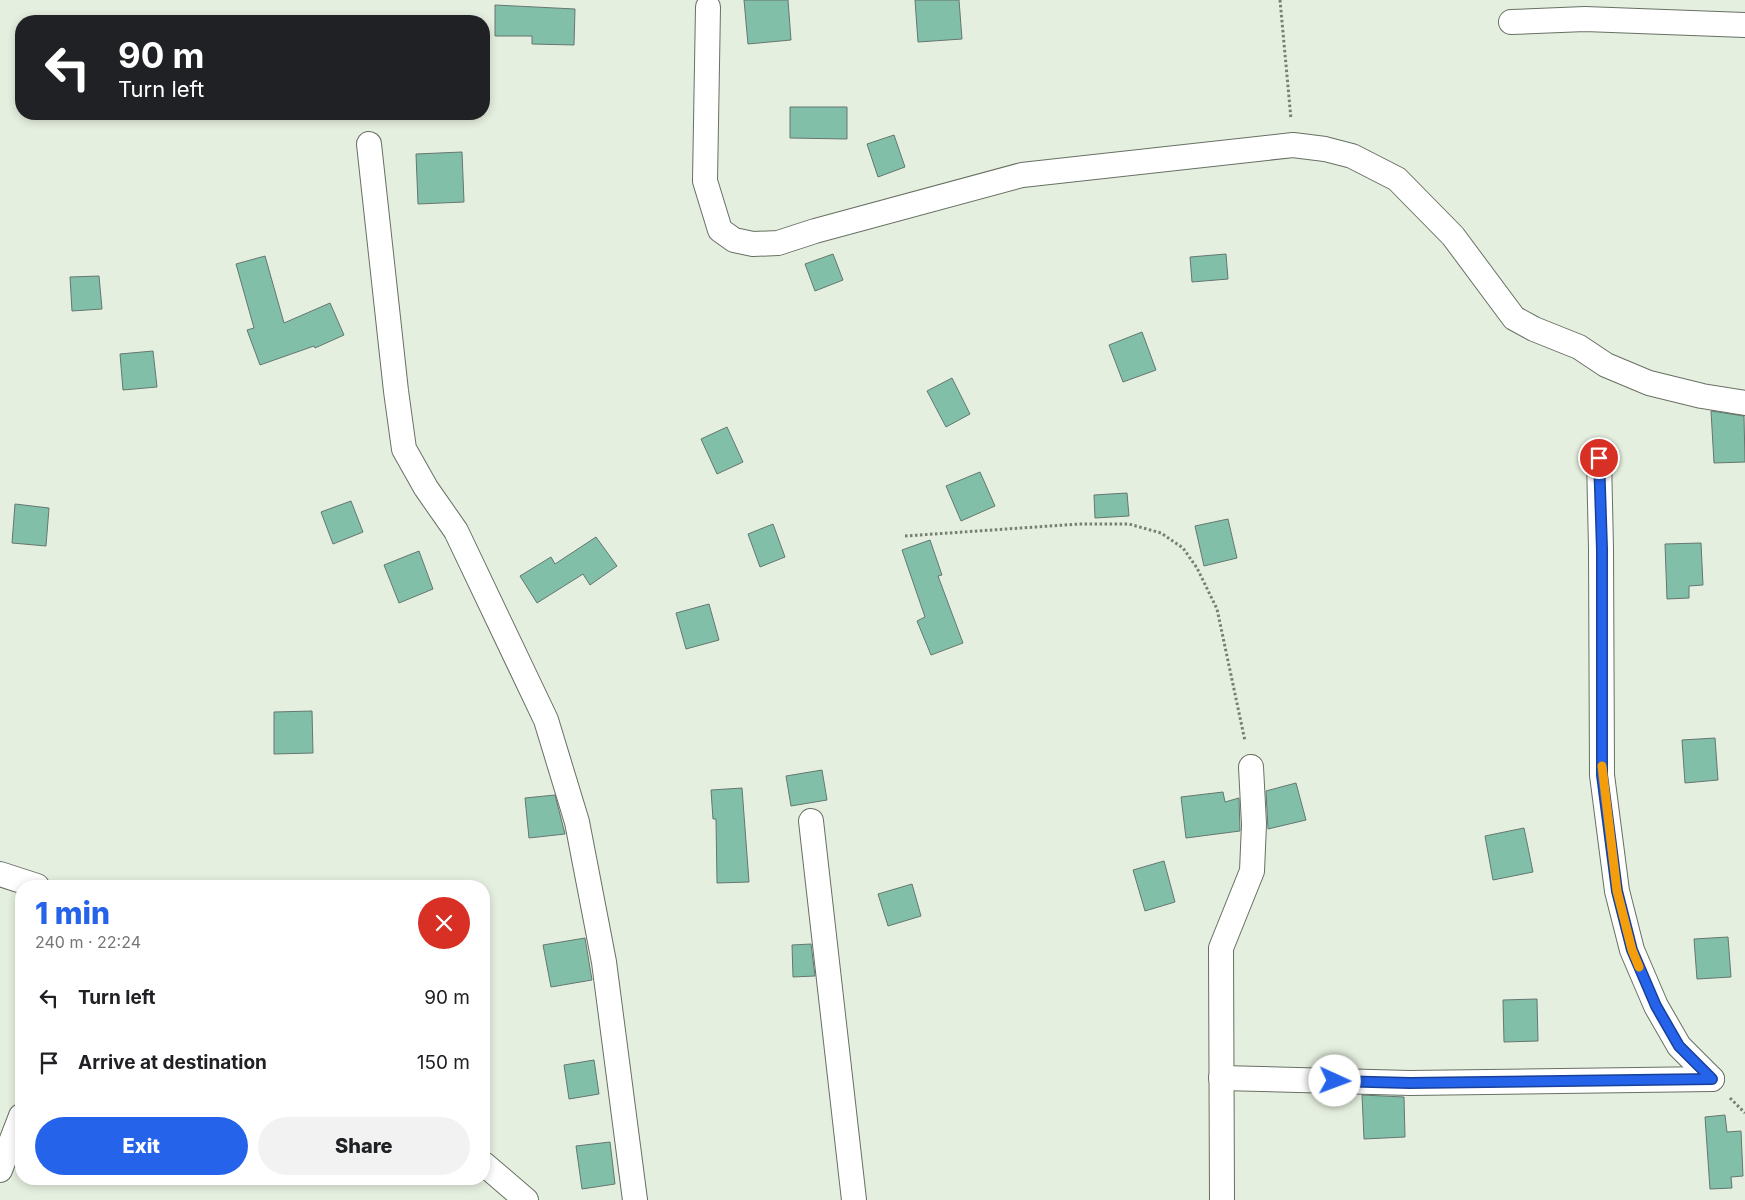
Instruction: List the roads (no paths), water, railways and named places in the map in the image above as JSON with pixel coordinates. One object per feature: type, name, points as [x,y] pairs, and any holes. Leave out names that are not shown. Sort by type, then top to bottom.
[{"type":"street","points":[[708,7],[705,181],[720,230],[734,240],[753,244],[778,243],[1022,175],[1293,145],[1325,149],[1352,156],[1397,180],[1453,236],[1514,318],[1534,330],[1580,347],[1606,365],[1649,383],[1702,396],[1745,403]]},
{"type":"street","points":[[1511,22],[1585,19],[1745,25]]},
{"type":"street","points":[[369,144],[404,449],[426,488],[456,531],[546,720],[552,739],[577,822],[604,962],[635,1200]]},
{"type":"street","points":[[1221,1078],[1410,1083],[1712,1079],[1679,1046],[1656,1006],[1632,950],[1617,891],[1602,775],[1602,549],[1599,458]]},
{"type":"street","points":[[1222,1200],[1221,948],[1252,871],[1254,824],[1250,767]]},
{"type":"street","points":[[811,820],[854,1200]]},
{"type":"street","points":[[0,874],[18,880]]},
{"type":"street","points":[[0,1170],[15,1131]]},
{"type":"street","points":[[490,1169],[526,1200]]}]
